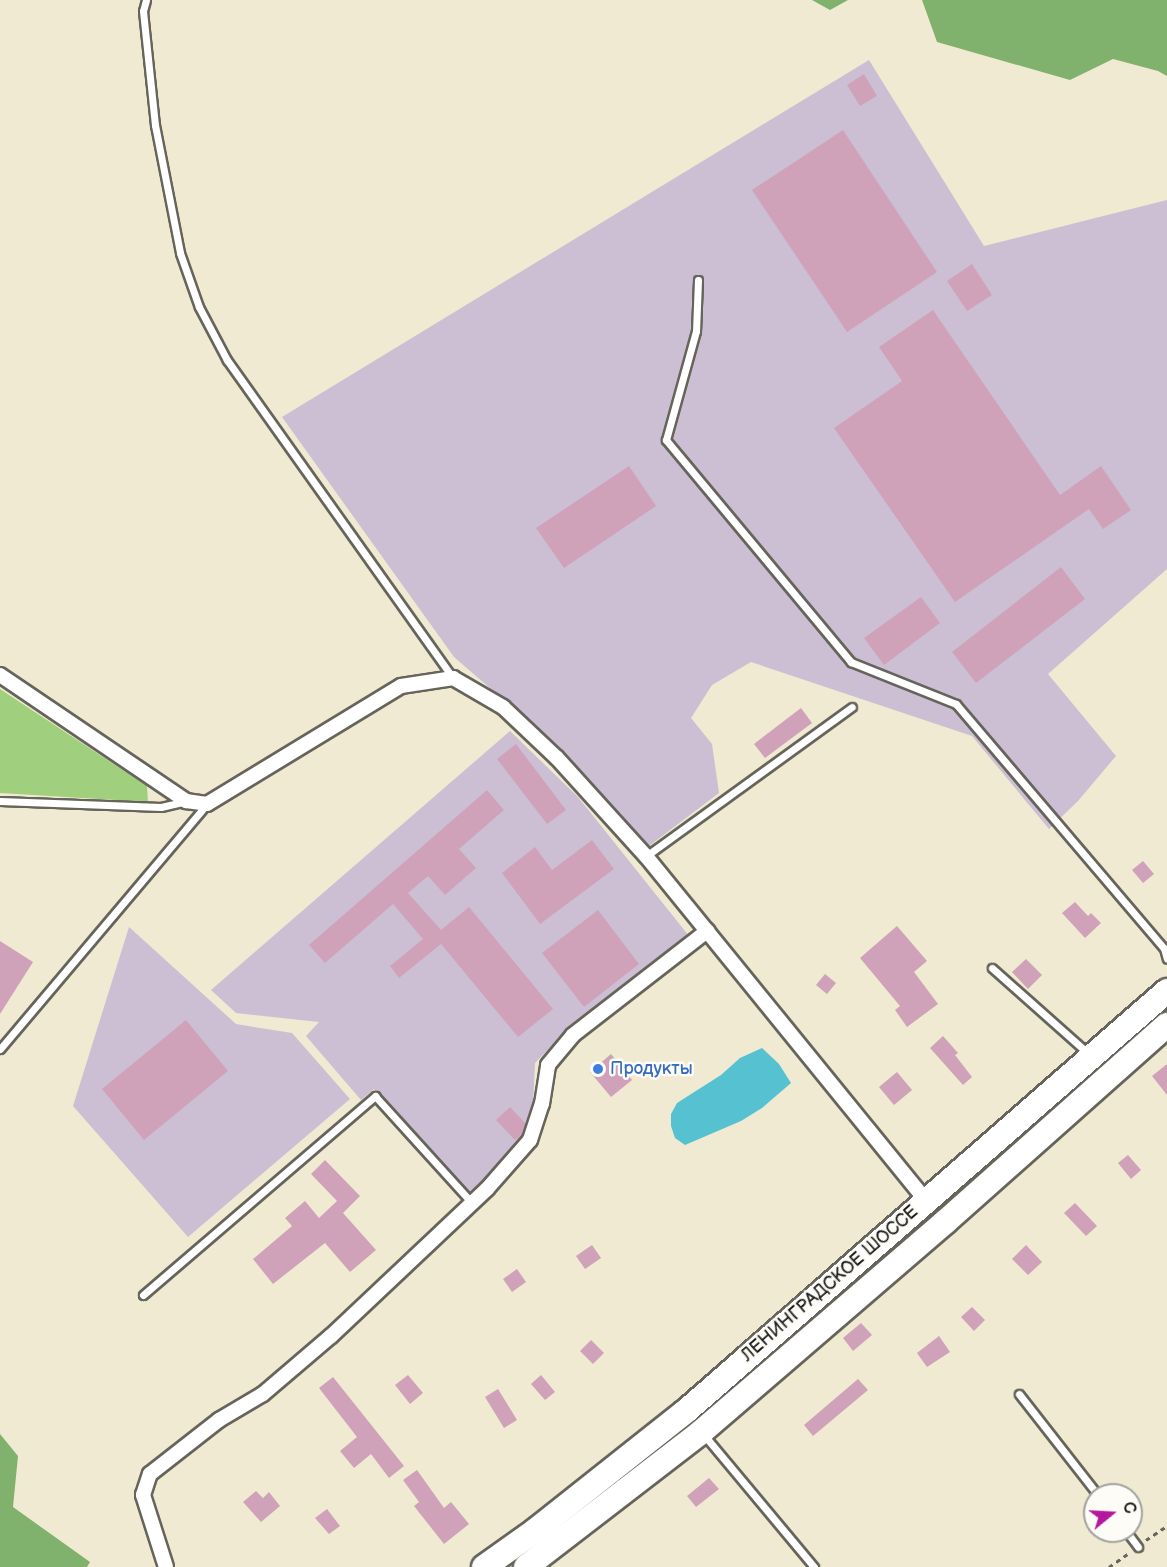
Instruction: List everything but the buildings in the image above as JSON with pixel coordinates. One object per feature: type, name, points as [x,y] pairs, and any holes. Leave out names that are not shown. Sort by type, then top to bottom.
[{"type":"highway","name":"ЛЕНИНГРАДСКОЕ ШОССЕ","points":[[484,1567],[685,1412],[1167,990]]},
{"type":"highway","name":"ЛЕНИНГРАДСКОЕ ШОССЕ","points":[[526,1567],[701,1432],[945,1222],[1167,1025]]},
{"type":"street","points":[[0,675],[186,801],[207,804],[401,686],[453,678],[503,707],[557,758],[646,856],[926,1200]]},
{"type":"street","points":[[166,1567],[143,1495],[150,1474],[219,1420],[263,1394],[331,1336],[472,1203],[530,1140],[542,1104],[548,1065],[573,1035],[707,931]]},
{"type":"lane","points":[[146,0],[143,11],[155,125],[180,253],[199,307],[227,360],[453,678]]},
{"type":"lane","points":[[698,280],[696,331],[666,440],[851,662],[956,704],[1165,948],[1167,959]]},
{"type":"lane","points":[[646,856],[852,707]]},
{"type":"lane","points":[[0,801],[161,807],[186,801]]},
{"type":"lane","points":[[0,1050],[207,804]]},
{"type":"lane","points":[[992,968],[1091,1056]]},
{"type":"lane","points":[[143,1295],[375,1096],[472,1203]]},
{"type":"lane","points":[[1019,1394],[1089,1483]]},
{"type":"lane","points":[[701,1432],[814,1567]]},
{"type":"shaded area","points":[[869,60],[984,246],[1167,200],[1167,569],[1048,674],[1116,756],[1078,801],[1049,829],[972,736],[751,662],[712,685],[691,718],[712,744],[719,793],[649,846],[567,755],[454,657],[282,417]]},
{"type":"shaded area","points":[[510,731],[578,797],[689,936],[572,1025],[535,1063],[532,1125],[502,1165],[466,1194],[374,1089],[361,1100],[306,1036],[319,1022],[236,1013],[211,990]]},
{"type":"shaded area","points":[[129,927],[236,1024],[292,1033],[350,1099],[188,1237],[73,1106]]},
{"type":"green space","points":[[812,0],[848,0],[830,10]]},
{"type":"green space","points":[[922,0],[1167,0],[1167,76],[1158,71],[1113,59],[1070,80],[937,42]]},
{"type":"green space","points":[[0,689],[147,786],[148,802],[0,793]]},
{"type":"green space","points":[[0,1434],[18,1456],[13,1507],[90,1562],[87,1567],[0,1567]]},
{"type":"water","points":[[762,1048],[779,1064],[791,1083],[762,1108],[741,1121],[685,1145],[675,1138],[671,1126],[671,1114],[677,1103],[721,1075],[740,1058]]},
{"type":"place","name":"Продукты","points":[[598,1069]]}]
